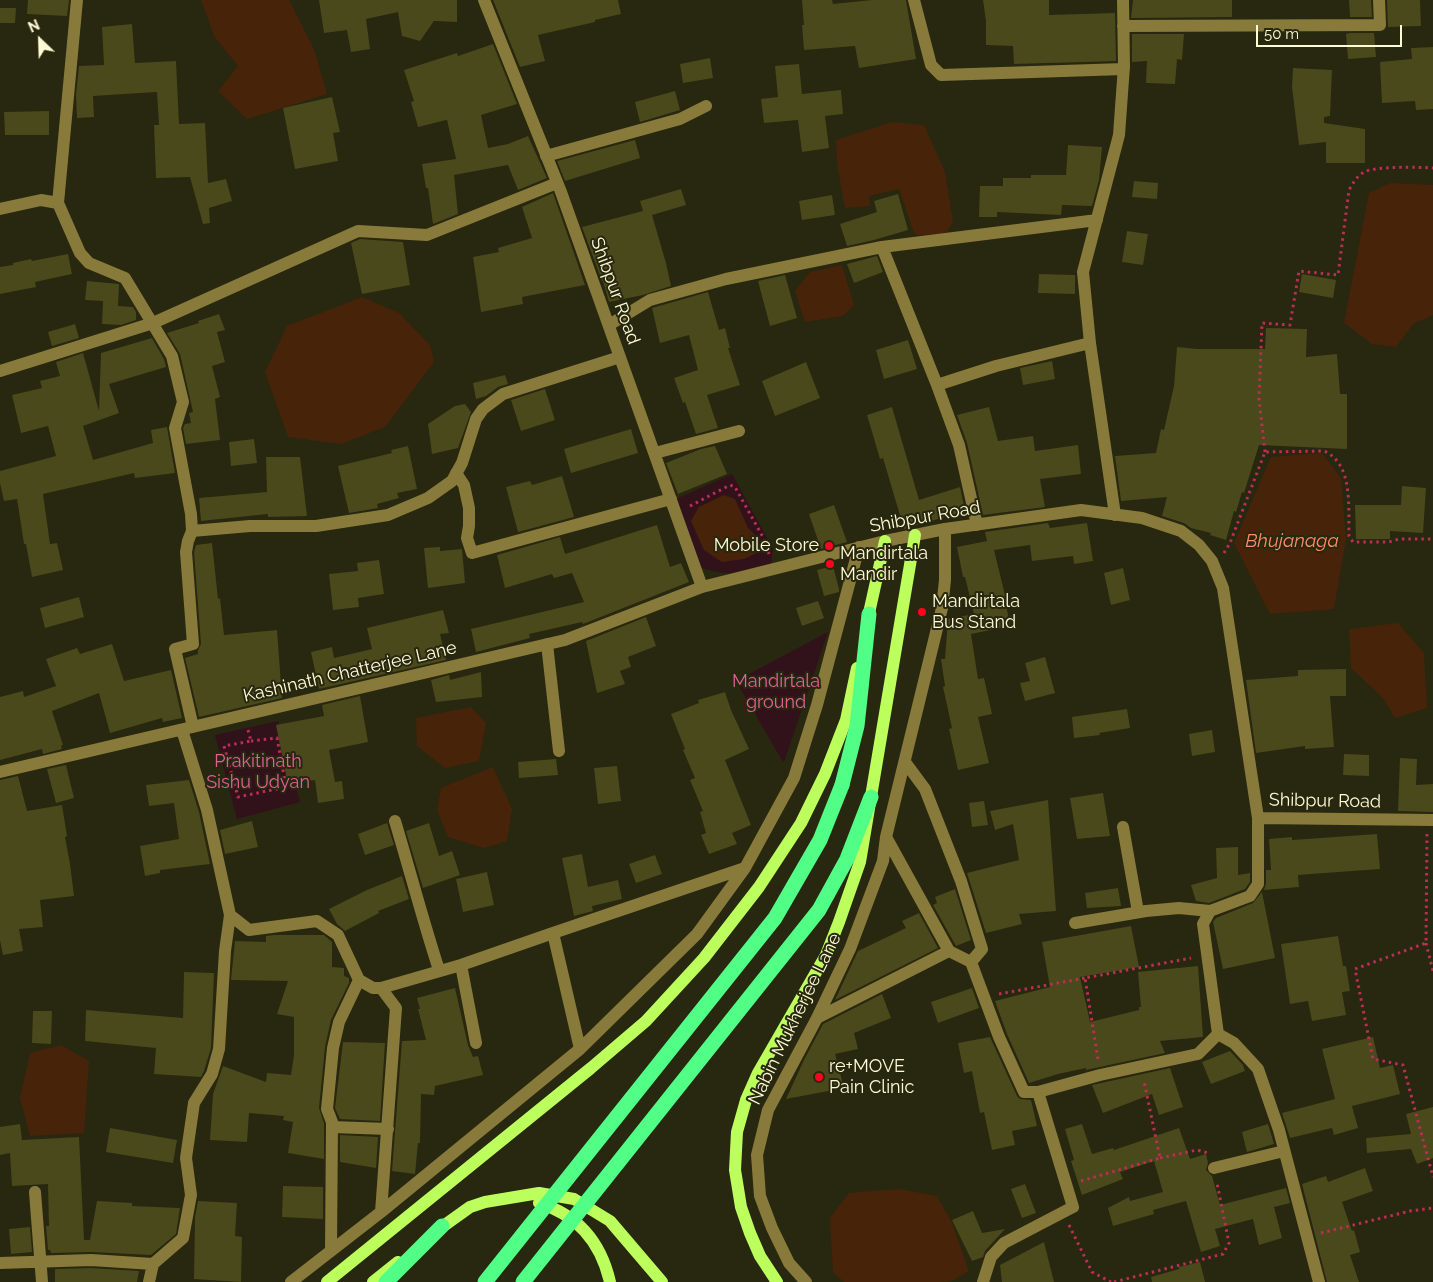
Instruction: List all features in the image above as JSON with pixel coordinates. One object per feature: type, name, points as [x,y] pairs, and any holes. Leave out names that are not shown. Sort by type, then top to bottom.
[{"type":"highway","points":[[485,1282],[775,918],[820,840],[842,785],[857,726],[869,614]]},
{"type":"highway","points":[[523,1282],[819,910],[847,859],[871,797]]},
{"type":"highway","points":[[386,1282],[442,1226]]},
{"type":"main road","points":[[777,1282],[760,1256],[750,1234],[741,1206],[735,1170],[737,1132],[746,1100],[758,1073],[826,955],[860,862],[915,535]]},
{"type":"main road","points":[[327,1282],[591,1068],[646,1021],[704,958],[759,887],[801,823],[825,774],[846,720],[885,541]]},
{"type":"main road","points":[[373,1282],[442,1226],[470,1207],[485,1202],[539,1193],[574,1199],[610,1221],[662,1282]]},
{"type":"main road","points":[[502,1199],[536,1201],[551,1207],[573,1220],[591,1237],[600,1251],[607,1266],[610,1282]]},
{"type":"street","points":[[77,0],[58,203],[80,253],[89,263],[125,278],[172,356],[183,402],[175,428],[191,514],[192,531],[186,552],[193,644],[175,649],[188,728],[230,915],[224,951],[219,1049],[212,1074],[194,1103],[186,1158],[191,1195],[184,1238],[153,1264],[149,1282]]},
{"type":"street","name":"Shibpur Road","points":[[484,0],[557,183],[702,587],[885,541],[945,529],[1081,510],[1142,518],[1181,531],[1199,545],[1212,561],[1223,588],[1258,818],[1430,820]]},
{"type":"street","points":[[914,0],[931,65],[941,75],[1124,69]]},
{"type":"street","points":[[1115,515],[1090,343],[1083,272],[1119,135],[1124,69],[1123,0]]},
{"type":"street","points":[[1124,26],[1380,26],[1379,0]]},
{"type":"street","points":[[546,156],[680,119],[706,106]]},
{"type":"street","points":[[0,372],[153,323],[358,231],[427,235],[557,183]]},
{"type":"street","points":[[0,209],[41,200],[58,203]]},
{"type":"street","points":[[609,325],[650,300],[726,279],[882,247],[1097,220]]},
{"type":"street","points":[[882,247],[937,385],[958,445],[977,525]]},
{"type":"street","points":[[937,385],[996,366],[1090,343]]},
{"type":"street","points":[[192,531],[250,526],[316,526],[388,515],[428,498],[452,481],[462,463],[476,419],[483,409],[503,394],[620,357]]},
{"type":"street","points":[[655,453],[740,431]]},
{"type":"street","points":[[456,474],[464,485],[469,508],[467,538],[472,553],[671,499]]},
{"type":"street","name":"Nabin Mukherjee Lane","points":[[806,1282],[789,1262],[772,1228],[760,1196],[757,1155],[768,1110],[818,1018],[853,940],[883,861],[886,837],[942,608],[946,580],[945,529]]},
{"type":"street","points":[[291,1282],[381,1212],[580,1049],[697,934],[745,868],[794,778],[817,705],[859,548]]},
{"type":"street","name":"Kashinath Chatterjee Lane","points":[[0,772],[565,640],[702,587]]},
{"type":"street","points":[[547,644],[559,751]]},
{"type":"street","points":[[905,762],[925,789],[960,881],[982,949],[971,962]]},
{"type":"street","points":[[1075,923],[1138,912],[1179,908],[1210,912],[1250,896],[1258,884],[1258,818]]},
{"type":"street","points":[[395,821],[439,970]]},
{"type":"street","points":[[1123,827],[1138,912]]},
{"type":"street","points":[[886,837],[949,951],[971,962],[999,1037],[1024,1092],[1038,1092],[1100,1075],[1198,1054],[1218,1034]]},
{"type":"street","points":[[230,915],[249,930],[317,921],[338,935],[359,980],[373,988],[381,988],[461,964],[745,868]]},
{"type":"street","points":[[1210,912],[1203,924],[1218,1034]]},
{"type":"street","points":[[553,933],[580,1049]]},
{"type":"street","points":[[818,1018],[949,951]]},
{"type":"street","points":[[461,964],[476,1042]]},
{"type":"street","points":[[331,1251],[332,1127],[326,1109],[333,1048],[339,1022],[359,980]]},
{"type":"street","points":[[381,988],[396,1008],[381,1212]]},
{"type":"street","points":[[1218,1034],[1234,1043],[1258,1069],[1279,1130],[1319,1282]]},
{"type":"street","points":[[983,1282],[991,1258],[1004,1243],[1073,1207],[1038,1092]]},
{"type":"street","points":[[332,1127],[388,1129]]},
{"type":"street","points":[[1214,1168],[1284,1151]]},
{"type":"street","points":[[35,1192],[42,1282]]},
{"type":"street","points":[[0,1263],[91,1260],[153,1264]]},
{"type":"path","points":[[1212,561],[1224,553],[1230,543],[1265,452],[1258,399],[1262,323],[1290,325],[1299,271],[1338,274],[1348,190],[1355,179],[1366,171],[1408,166],[1433,168]]},
{"type":"path","points":[[1265,452],[1324,451],[1332,455],[1341,466],[1346,480],[1349,536],[1353,542],[1433,539]]},
{"type":"path","points":[[676,512],[730,485],[735,487],[768,548],[769,557],[766,563],[757,567],[759,572]]},
{"type":"path","points":[[244,715],[251,741]]},
{"type":"path","points":[[277,738],[286,787],[238,797],[224,746],[251,741],[277,738]]},
{"type":"path","points":[[1430,820],[1426,943],[1433,971]]},
{"type":"path","points":[[1426,943],[1355,969],[1373,1059],[1403,1065],[1433,1177]]},
{"type":"path","points":[[984,996],[1208,955]]},
{"type":"path","points":[[1084,978],[1100,1075]]},
{"type":"path","points":[[1141,1066],[1160,1158]]},
{"type":"path","points":[[1059,1214],[1072,1227],[1092,1272],[1113,1282],[1223,1254],[1229,1243],[1214,1168],[1208,1153],[1197,1150],[1160,1158],[1066,1185]]},
{"type":"path","points":[[1306,1237],[1410,1211],[1433,1208]]},
{"type":"green space","points":[[732,474],[773,549],[771,564],[743,573],[718,572],[698,567],[674,500]]},
{"type":"green space","name":"Mandirtala ground","points":[[828,632],[784,762],[783,762],[736,681]]},
{"type":"green space","name":"Prakitinath Sishu Udyan","points":[[278,721],[300,802],[237,819],[215,735]]},
{"type":"water","points":[[201,0],[289,0],[314,49],[327,94],[247,119],[218,91],[238,66],[214,36]]},
{"type":"water","points":[[892,122],[924,125],[945,172],[953,222],[945,234],[918,235],[914,233],[899,189],[869,196],[870,206],[845,208],[837,163],[836,140]]},
{"type":"water","points":[[1390,183],[1433,185],[1433,315],[1413,324],[1396,347],[1372,344],[1344,323],[1369,193]]},
{"type":"water","points":[[842,265],[854,305],[843,316],[805,322],[795,291],[810,272]]},
{"type":"water","points":[[362,297],[399,313],[430,345],[434,362],[385,427],[341,444],[288,437],[265,372],[287,326]]},
{"type":"water","name":"Bhujanaga","points":[[1322,453],[1341,478],[1346,539],[1334,609],[1270,614],[1234,543],[1271,457]]},
{"type":"water","points":[[724,495],[735,499],[748,528],[757,537],[758,552],[744,559],[722,562],[704,550],[691,521],[699,507]]},
{"type":"water","points":[[1398,623],[1424,653],[1427,708],[1395,718],[1383,698],[1351,668],[1349,629]]},
{"type":"water","points":[[471,707],[486,723],[479,761],[445,768],[417,746],[416,718]]},
{"type":"water","points":[[493,767],[512,809],[507,841],[484,848],[448,837],[437,810],[441,788]]},
{"type":"water","points":[[61,1045],[89,1061],[84,1133],[30,1136],[20,1098],[30,1053]]},
{"type":"water","points":[[899,1189],[937,1196],[952,1223],[969,1271],[952,1281],[942,1282],[844,1282],[833,1272],[830,1218],[849,1193]]},
{"type":"building","points":[[28,0],[69,0],[67,16],[27,14]]},
{"type":"building","points":[[319,0],[457,0],[457,22],[434,21],[420,41],[402,36],[398,12],[366,19],[370,49],[351,52],[347,30],[324,33]]},
{"type":"building","points":[[493,0],[618,0],[621,14],[538,35],[545,61],[520,67]]},
{"type":"building","points":[[802,0],[832,0],[833,4],[872,0],[906,0],[916,59],[859,68],[855,46],[804,50]]},
{"type":"building","points":[[983,0],[1049,0],[1049,15],[1115,13],[1116,61],[1014,64],[1013,46],[986,45],[986,21]]},
{"type":"building","points":[[1133,0],[1232,0],[1232,17],[1131,18]]},
{"type":"building","points":[[1349,0],[1371,0],[1372,17],[1350,17]]},
{"type":"building","points":[[1387,0],[1420,0],[1421,26],[1388,27]]},
{"type":"building","points":[[0,8],[16,8],[15,23],[0,23]]},
{"type":"building","points":[[132,24],[135,63],[176,61],[179,124],[205,123],[208,183],[226,179],[232,201],[209,208],[210,223],[203,224],[190,177],[156,178],[154,125],[159,125],[157,92],[93,96],[94,117],[77,118],[76,95],[79,66],[104,65],[102,27]]},
{"type":"building","points":[[1374,33],[1376,57],[1348,59],[1346,34]]},
{"type":"building","points":[[1132,34],[1184,34],[1182,60],[1177,59],[1175,84],[1146,83],[1147,61],[1132,62]]},
{"type":"building","points":[[493,44],[517,104],[481,115],[488,148],[508,144],[528,136],[547,178],[518,190],[508,165],[454,175],[458,214],[433,224],[428,188],[426,188],[422,164],[456,159],[447,120],[418,127],[411,102],[414,101],[404,70],[457,53],[458,56]]},
{"type":"building","points":[[1433,47],[1433,109],[1416,110],[1415,101],[1382,103],[1380,62],[1412,59],[1411,48]]},
{"type":"building","points":[[710,58],[713,78],[683,83],[680,64]]},
{"type":"building","points":[[799,64],[802,94],[841,90],[843,114],[825,116],[829,148],[802,152],[798,120],[764,123],[761,99],[778,97],[775,66]]},
{"type":"building","points":[[1293,68],[1332,70],[1330,116],[1324,117],[1324,123],[1365,129],[1365,163],[1326,163],[1326,142],[1299,145],[1292,87]]},
{"type":"building","points":[[675,91],[680,110],[640,122],[635,102]]},
{"type":"building","points":[[332,97],[340,132],[333,133],[338,161],[295,169],[283,108]]},
{"type":"building","points":[[49,111],[49,135],[5,135],[4,112]]},
{"type":"building","points":[[635,140],[640,158],[565,181],[557,161]]},
{"type":"building","points":[[1068,145],[1102,147],[1099,180],[1092,206],[1062,205],[1061,215],[997,212],[997,217],[979,217],[980,186],[1003,186],[1003,178],[1031,178],[1031,175],[1066,175]]},
{"type":"building","points":[[1134,181],[1158,183],[1157,199],[1132,197]]},
{"type":"building","points":[[681,189],[686,205],[652,215],[671,286],[643,295],[609,302],[582,227],[643,211],[640,201]]},
{"type":"building","points":[[553,193],[585,285],[522,297],[523,304],[481,312],[473,257],[499,252],[498,248],[532,238],[522,207]]},
{"type":"building","points":[[898,194],[908,230],[847,246],[840,224],[877,212],[874,201]]},
{"type":"building","points":[[832,195],[835,215],[802,220],[799,201]]},
{"type":"building","points":[[1127,231],[1148,234],[1143,265],[1122,262]]},
{"type":"building","points":[[360,239],[403,242],[410,285],[362,294],[351,243]]},
{"type":"building","points":[[68,254],[72,274],[35,282],[36,287],[0,294],[0,267],[31,259],[32,261]]},
{"type":"building","points":[[877,256],[883,272],[854,283],[847,264]]},
{"type":"building","points":[[1039,274],[1075,275],[1075,294],[1038,293]]},
{"type":"building","points":[[1302,274],[1336,280],[1333,298],[1299,292]]},
{"type":"building","points":[[785,275],[797,318],[770,326],[758,281]]},
{"type":"building","points":[[87,281],[119,284],[118,306],[133,307],[136,312],[136,320],[121,325],[102,324],[103,301],[85,300]]},
{"type":"building","points":[[708,292],[719,330],[725,328],[730,348],[728,348],[740,385],[707,395],[718,428],[696,434],[674,378],[698,370],[689,335],[660,343],[652,308]]},
{"type":"building","points":[[219,314],[225,330],[217,332],[225,362],[212,366],[220,397],[215,399],[220,440],[186,444],[183,428],[185,424],[191,423],[189,413],[193,412],[180,354],[167,333],[199,323],[198,321]]},
{"type":"building","points":[[75,324],[79,338],[52,346],[48,332]]},
{"type":"building","points":[[1266,328],[1307,329],[1306,357],[1337,354],[1340,394],[1347,394],[1347,449],[1259,445],[1244,493],[1242,492],[1236,512],[1234,511],[1226,540],[1162,516],[1167,497],[1121,501],[1115,456],[1156,453],[1161,429],[1164,430],[1174,386],[1177,347],[1197,349],[1265,349]]},
{"type":"building","points":[[152,338],[164,359],[166,367],[109,384],[119,413],[83,426],[93,460],[153,443],[151,430],[167,427],[175,473],[135,478],[134,473],[43,494],[50,544],[57,543],[63,570],[32,577],[26,544],[24,544],[17,499],[4,501],[0,483],[0,471],[56,456],[48,426],[21,433],[12,395],[42,388],[40,381],[60,376],[56,362],[83,353],[99,411],[101,353]]},
{"type":"building","points":[[908,340],[917,369],[884,379],[876,350]]},
{"type":"building","points":[[1052,361],[1055,379],[1023,385],[1020,368]]},
{"type":"building","points":[[806,362],[820,398],[775,416],[762,381]]},
{"type":"building","points":[[505,375],[508,384],[498,387],[486,396],[476,399],[473,383]]},
{"type":"building","points":[[545,389],[555,420],[521,431],[511,400]]},
{"type":"building","points":[[465,404],[471,412],[458,448],[432,454],[428,424],[455,406]]},
{"type":"building","points":[[892,407],[919,500],[960,487],[965,511],[904,529],[883,458],[880,459],[867,415]]},
{"type":"building","points":[[989,407],[998,441],[1033,436],[1035,451],[1078,445],[1081,474],[1040,479],[1045,507],[983,515],[967,443],[957,415]]},
{"type":"building","points":[[631,429],[638,453],[571,473],[564,449]]},
{"type":"building","points":[[254,439],[257,463],[231,466],[229,442]]},
{"type":"building","points":[[408,446],[417,489],[397,493],[399,498],[377,504],[378,508],[349,513],[338,466],[392,453],[391,450]]},
{"type":"building","points":[[715,446],[727,474],[678,494],[666,463],[701,449]]},
{"type":"building","points":[[266,457],[300,457],[307,516],[268,517],[268,514],[201,521],[199,498],[267,492]]},
{"type":"building","points":[[562,476],[574,517],[518,532],[506,487],[530,481],[532,485]]},
{"type":"building","points":[[1402,486],[1426,488],[1423,533],[1390,531],[1390,539],[1356,539],[1355,505],[1401,505]]},
{"type":"building","points":[[834,505],[847,542],[821,549],[809,514]]},
{"type":"building","points":[[1048,523],[1050,528],[1087,523],[1093,561],[1074,564],[1073,556],[1032,561],[1030,545],[994,550],[1006,599],[1010,626],[971,634],[978,679],[984,678],[992,714],[978,717],[989,763],[958,770],[949,729],[952,728],[943,687],[945,686],[941,659],[945,659],[948,619],[974,614],[965,577],[963,577],[957,547],[987,541],[985,532]]},
{"type":"building","points":[[657,525],[670,567],[681,563],[689,582],[583,624],[582,622],[529,634],[530,638],[476,652],[471,629],[584,602],[572,573],[554,578],[552,574],[505,588],[497,555],[560,537],[565,554]]},
{"type":"building","points":[[212,543],[224,635],[277,630],[282,698],[199,717],[185,658],[198,654],[201,644],[194,552],[196,545]]},
{"type":"building","points":[[440,547],[440,551],[462,549],[465,583],[428,588],[424,548]]},
{"type":"building","points":[[379,560],[384,594],[358,598],[359,607],[333,610],[329,574],[358,571],[357,563]]},
{"type":"building","points":[[833,566],[839,592],[824,596],[817,570]]},
{"type":"building","points":[[1123,568],[1130,600],[1111,605],[1104,573]]},
{"type":"building","points":[[79,597],[84,617],[45,628],[40,608]]},
{"type":"building","points":[[818,601],[824,618],[802,626],[796,608]]},
{"type":"building","points":[[443,610],[449,633],[440,634],[446,660],[319,689],[311,652],[332,647],[334,658],[372,649],[367,628]]},
{"type":"building","points":[[646,617],[656,646],[628,657],[631,667],[620,671],[625,684],[597,693],[586,641]]},
{"type":"building","points":[[112,644],[124,681],[171,670],[182,718],[163,722],[162,718],[110,733],[99,693],[52,711],[63,745],[61,746],[62,749],[43,754],[42,749],[0,760],[0,697],[23,691],[24,697],[56,686],[46,659],[77,648],[80,654]]},
{"type":"building","points":[[1045,657],[1055,693],[1025,701],[1020,683],[1030,681],[1025,663]]},
{"type":"building","points":[[1346,669],[1346,696],[1330,696],[1334,747],[1305,749],[1305,746],[1256,753],[1246,680],[1298,676],[1298,670]]},
{"type":"building","points":[[481,672],[482,697],[436,702],[431,680],[449,675],[450,680]]},
{"type":"building","points":[[725,692],[749,749],[725,760],[751,825],[732,833],[737,844],[709,854],[701,835],[706,833],[700,812],[703,811],[690,780],[695,778],[671,714],[699,703],[698,700]]},
{"type":"building","points":[[360,696],[368,742],[329,750],[335,782],[342,781],[344,799],[318,803],[315,780],[288,785],[276,725],[324,716],[322,705]]},
{"type":"building","points":[[1127,709],[1130,728],[1099,733],[1100,735],[1074,738],[1072,717]]},
{"type":"building","points":[[1212,730],[1215,752],[1192,756],[1189,734]]},
{"type":"building","points":[[1344,754],[1369,755],[1369,776],[1343,775]]},
{"type":"building","points":[[1400,758],[1417,759],[1416,785],[1433,784],[1433,812],[1398,811]]},
{"type":"building","points":[[556,759],[558,775],[519,778],[518,762]]},
{"type":"building","points":[[66,765],[74,798],[56,803],[47,769]]},
{"type":"building","points":[[617,766],[621,801],[598,804],[594,768]]},
{"type":"building","points":[[18,776],[27,811],[62,805],[74,896],[40,900],[43,927],[19,929],[23,951],[3,955],[0,940],[0,780]]},
{"type":"building","points":[[189,780],[199,812],[210,864],[160,870],[160,873],[145,876],[140,846],[179,839],[174,803],[149,806],[146,785]]},
{"type":"building","points":[[1103,793],[1110,836],[1077,839],[1070,798]]},
{"type":"building","points":[[1048,800],[1056,911],[1019,914],[1022,924],[986,933],[967,873],[1019,860],[1013,824],[995,830],[990,811]]},
{"type":"building","points":[[984,801],[988,825],[972,827],[969,803]]},
{"type":"building","points":[[252,821],[258,847],[225,854],[220,830]]},
{"type":"building","points":[[387,823],[394,845],[365,855],[358,834]]},
{"type":"building","points":[[429,823],[439,856],[452,851],[460,875],[423,888],[406,831]]},
{"type":"building","points":[[1377,834],[1380,869],[1298,875],[1299,887],[1264,890],[1266,870],[1271,870],[1269,839],[1292,837],[1292,840]]},
{"type":"building","points":[[1238,847],[1238,875],[1250,873],[1250,882],[1245,889],[1209,903],[1196,901],[1191,885],[1217,878],[1216,848]]},
{"type":"building","points":[[582,854],[588,887],[618,880],[622,899],[592,906],[593,911],[574,916],[562,858]]},
{"type":"building","points":[[655,855],[662,874],[636,883],[629,864]]},
{"type":"building","points":[[487,872],[494,905],[463,912],[456,879]]},
{"type":"building","points":[[402,876],[409,899],[378,911],[379,913],[345,931],[337,924],[329,909],[367,890]]},
{"type":"building","points":[[1118,888],[1121,906],[1087,908],[1085,893]]},
{"type":"building","points":[[955,889],[971,940],[956,946],[933,905],[937,903],[935,897]]},
{"type":"building","points":[[1262,892],[1275,958],[1223,969],[1213,922],[1216,918],[1253,903]]},
{"type":"building","points":[[919,913],[938,948],[835,1000],[858,951],[906,928],[902,921]]},
{"type":"building","points":[[1131,926],[1139,967],[1080,977],[1090,1022],[1139,1010],[1139,1007],[1141,1007],[1138,972],[1198,966],[1203,1037],[1160,1041],[1165,1053],[1058,1074],[1029,1083],[1007,1034],[995,1001],[1050,987],[1042,942]]},
{"type":"building","points":[[324,935],[332,942],[332,967],[344,968],[344,976],[349,978],[349,983],[331,1020],[325,1047],[319,1108],[324,1123],[324,1159],[288,1153],[293,1122],[283,1120],[284,1116],[249,1113],[247,1142],[210,1140],[213,1094],[223,1066],[266,1082],[267,1073],[291,1075],[294,1055],[294,1017],[277,1014],[288,981],[231,980],[235,941],[266,942],[266,936]]},
{"type":"building","points":[[1338,936],[1343,966],[1346,966],[1350,991],[1342,992],[1346,1015],[1312,1021],[1308,1001],[1290,1004],[1281,944]]},
{"type":"building","points":[[184,972],[214,973],[211,1048],[201,1077],[154,1074],[156,1048],[85,1041],[86,1010],[183,1018]]},
{"type":"building","points":[[455,988],[468,1045],[473,1057],[478,1056],[483,1075],[435,1086],[434,1095],[421,1094],[420,1143],[418,1143],[415,1174],[392,1171],[402,1041],[426,1040],[417,998]]},
{"type":"building","points":[[972,988],[979,1008],[938,1023],[931,1002]]},
{"type":"building","points":[[882,994],[891,1018],[854,1033],[858,1049],[835,1054],[844,1088],[786,1099],[823,1024]]},
{"type":"building","points":[[33,1011],[52,1011],[51,1044],[32,1043]]},
{"type":"building","points":[[990,1037],[1017,1096],[1020,1099],[1031,1100],[1037,1126],[1012,1131],[1015,1145],[992,1150],[984,1112],[980,1113],[972,1071],[964,1073],[958,1043]]},
{"type":"building","points":[[1373,1037],[1380,1068],[1393,1065],[1400,1094],[1352,1106],[1358,1128],[1334,1135],[1332,1128],[1290,1138],[1282,1113],[1335,1099],[1322,1049]]},
{"type":"building","points":[[343,1042],[385,1043],[380,1121],[340,1119],[335,1108]]},
{"type":"building","points":[[1230,1051],[1243,1065],[1245,1071],[1211,1084],[1202,1062]]},
{"type":"building","points":[[1170,1068],[1183,1107],[1159,1115],[1152,1094],[1103,1113],[1092,1085]]},
{"type":"building","points":[[1433,1107],[1433,1158],[1417,1164],[1411,1149],[1367,1153],[1366,1138],[1411,1134],[1406,1114]]},
{"type":"building","points":[[20,1124],[22,1140],[79,1137],[84,1240],[90,1240],[97,1201],[132,1203],[132,1206],[180,1208],[176,1234],[151,1255],[92,1252],[51,1253],[48,1250],[46,1226],[49,1226],[48,1184],[12,1186],[10,1153],[0,1155],[0,1127]]},
{"type":"building","points":[[1082,1124],[1092,1154],[1113,1148],[1114,1150],[1179,1128],[1190,1159],[1206,1154],[1208,1163],[1206,1170],[1212,1176],[1220,1205],[1286,1188],[1290,1203],[1274,1207],[1282,1238],[1259,1245],[1253,1219],[1215,1229],[1220,1246],[1201,1252],[1186,1201],[1153,1210],[1154,1214],[1113,1226],[1108,1208],[1129,1197],[1130,1201],[1163,1192],[1154,1161],[1120,1172],[1123,1179],[1082,1195],[1071,1161],[1074,1160],[1065,1129]]},
{"type":"building","points":[[1268,1124],[1274,1144],[1247,1152],[1242,1132]]},
{"type":"building","points":[[110,1128],[177,1140],[173,1163],[106,1152]]},
{"type":"building","points":[[340,1135],[378,1137],[376,1168],[340,1162]]},
{"type":"building","points":[[1365,1168],[1373,1191],[1342,1202],[1352,1231],[1354,1230],[1360,1252],[1350,1255],[1359,1282],[1327,1282],[1302,1184],[1326,1176],[1328,1182]]},
{"type":"building","points":[[1025,1184],[1036,1213],[1022,1218],[1011,1189]]},
{"type":"building","points":[[283,1186],[323,1187],[323,1219],[282,1217]]},
{"type":"building","points":[[198,1201],[237,1203],[235,1236],[242,1237],[241,1282],[194,1279],[195,1217]]},
{"type":"building","points":[[973,1211],[982,1233],[1005,1229],[985,1251],[983,1257],[972,1261],[952,1220]]},
{"type":"building","points":[[30,1227],[32,1252],[11,1254],[9,1229]]},
{"type":"building","points":[[1044,1242],[1054,1282],[1002,1282],[1000,1265]]},
{"type":"building","points":[[1200,1262],[1205,1282],[1152,1282],[1151,1277]]},
{"type":"building","points":[[91,1268],[139,1271],[137,1282],[55,1282],[55,1269]]},
{"type":"place","name":"Mobile Store","points":[[829,546]]},
{"type":"place","name":"Mandirtala Mandir","points":[[830,564]]},
{"type":"place","name":"Mandirtala Bus Stand","points":[[922,612]]},
{"type":"place","name":"re+MOVE Pain Clinic","points":[[819,1077]]}]
